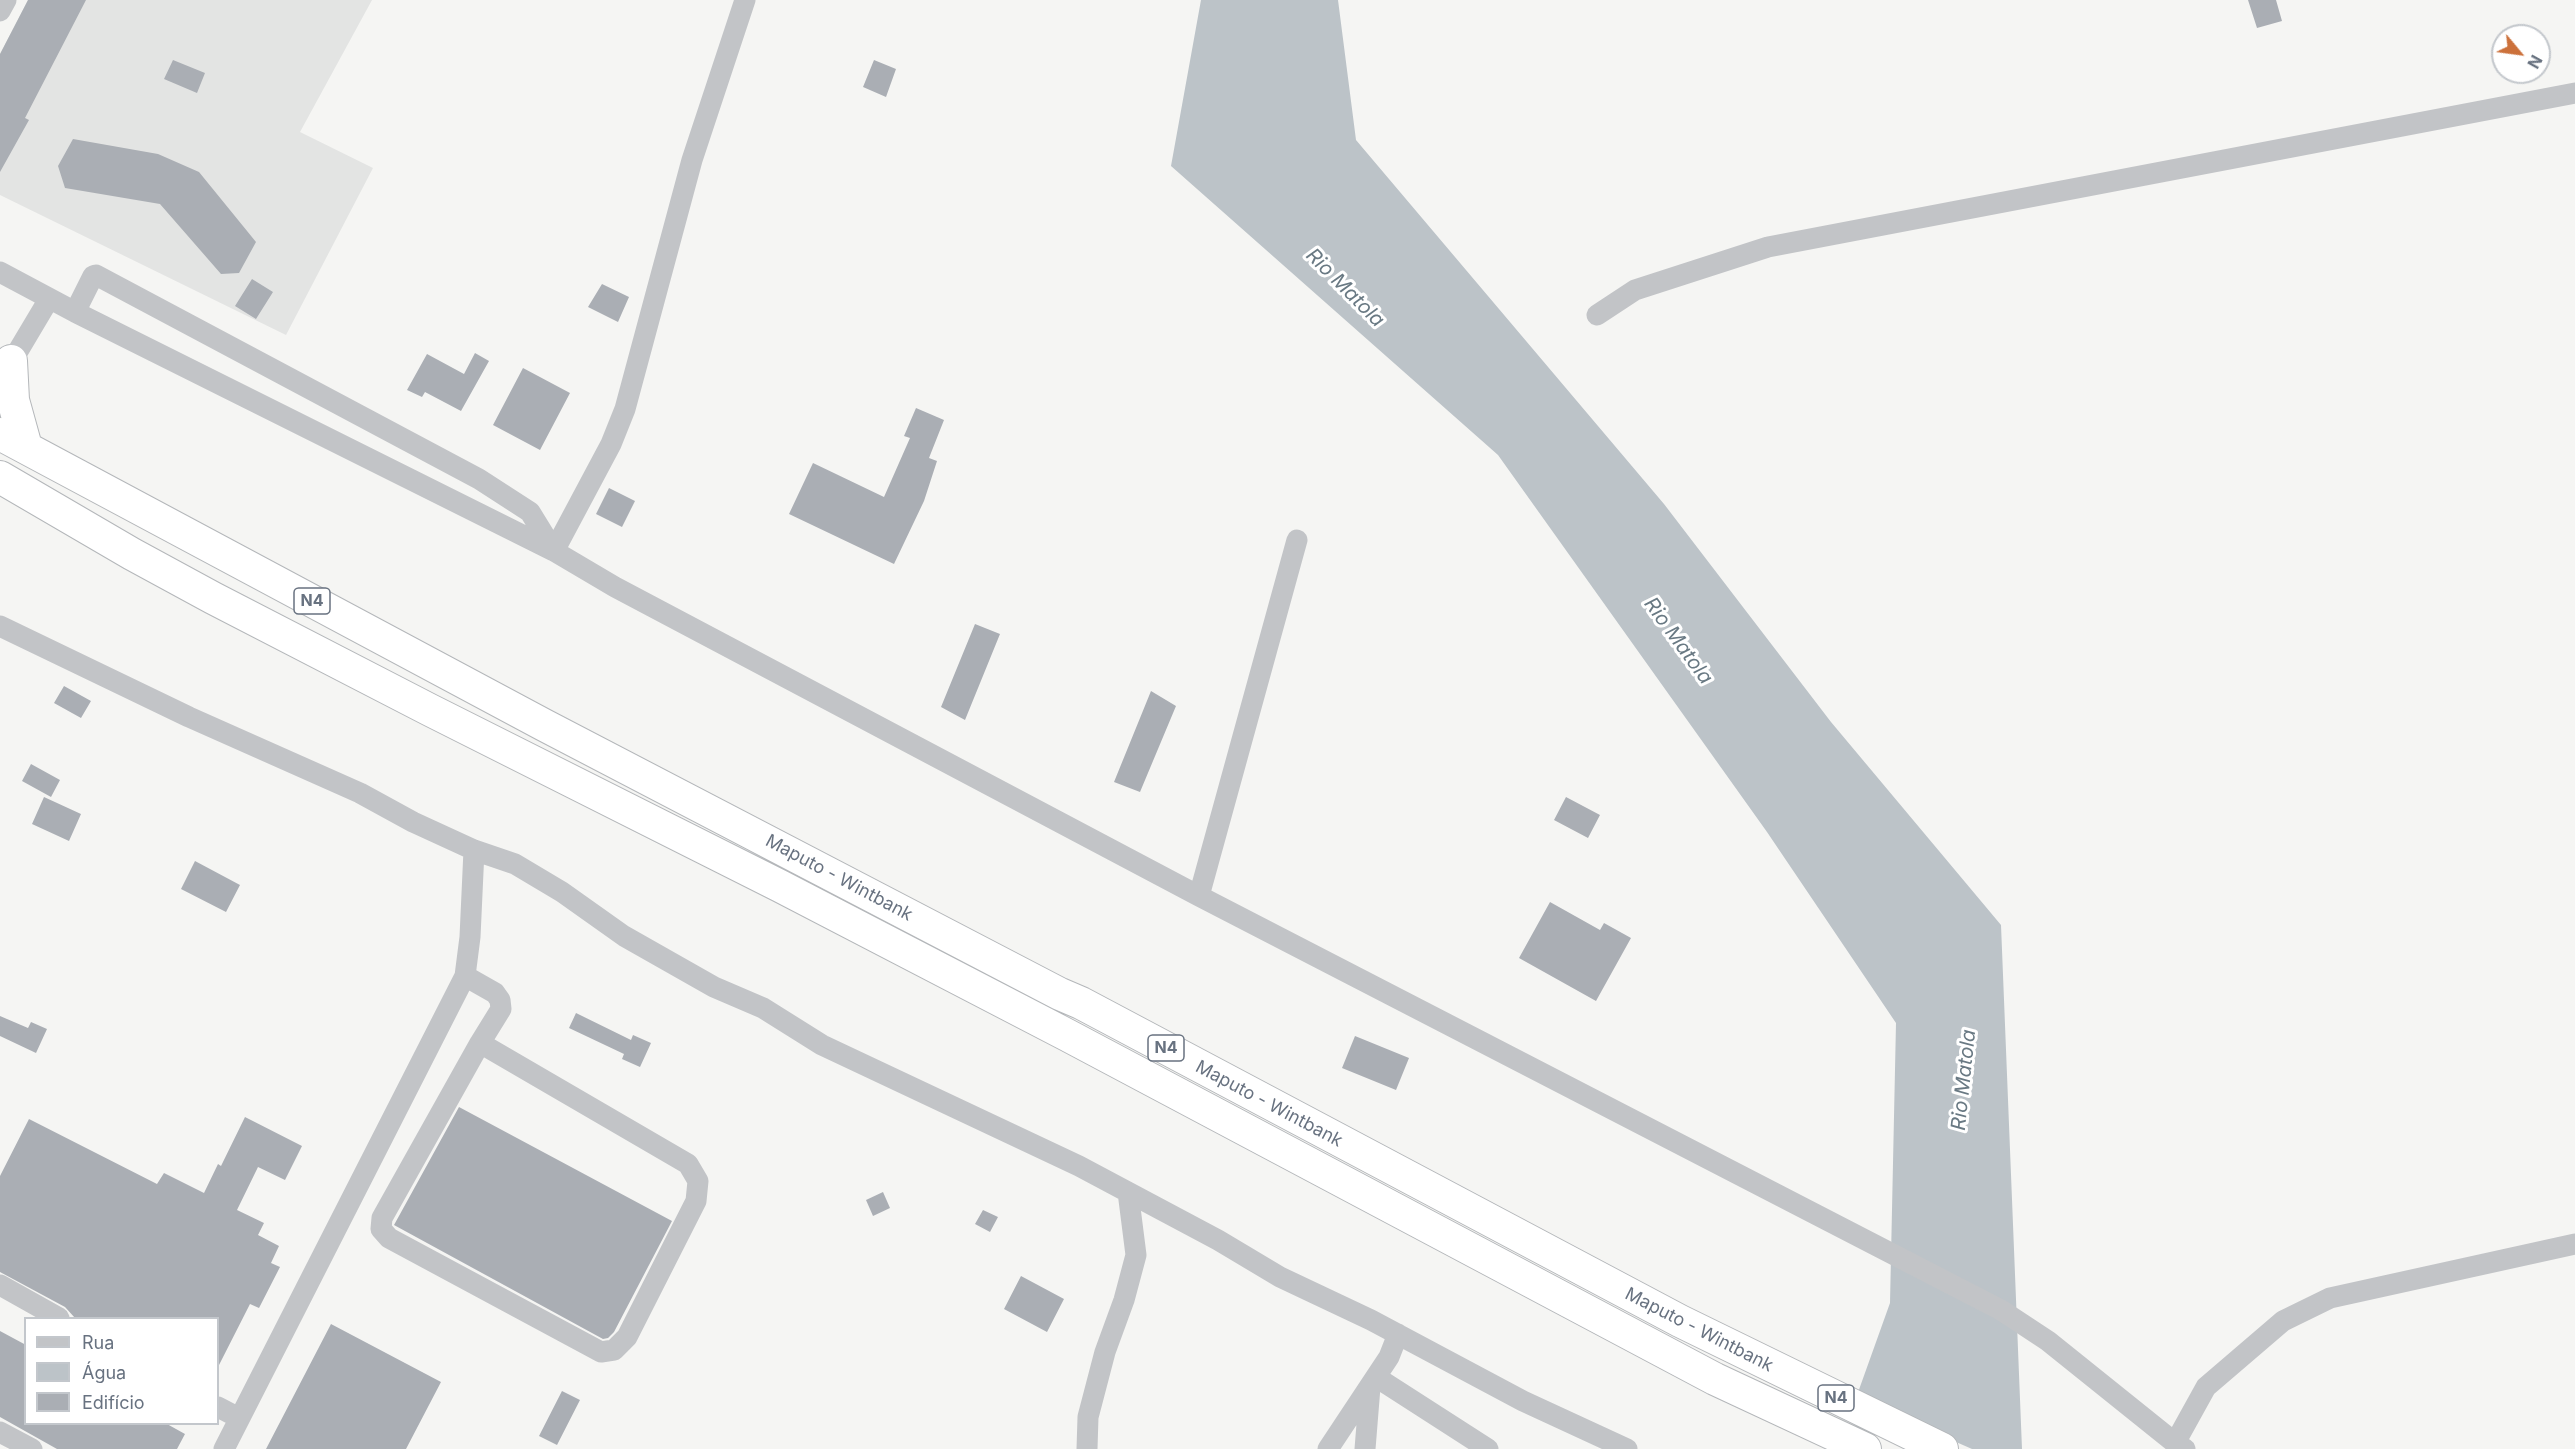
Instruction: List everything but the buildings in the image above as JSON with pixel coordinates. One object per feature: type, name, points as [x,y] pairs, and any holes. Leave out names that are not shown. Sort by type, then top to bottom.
[{"type":"highway","points":[[4,371],[13,400],[13,441]]},
{"type":"highway","name":"Maputo - Wintbank","points":[[13,441],[533,720],[1081,1003],[1690,1327],[1942,1449]]},
{"type":"highway","name":"N4","points":[[0,477],[14,495]]},
{"type":"highway","name":"Maputo - Wintbank","points":[[14,495],[1067,1035],[1715,1379],[1865,1449]]},
{"type":"street","points":[[0,11],[6,0]]},
{"type":"street","points":[[554,551],[611,444],[625,409],[692,160],[745,0]]},
{"type":"street","points":[[1597,315],[1635,290],[1768,247],[2575,93]]},
{"type":"street","points":[[0,272],[49,299],[554,551],[625,593],[1199,896],[2001,1310],[2048,1341],[2180,1446],[2206,1387],[2283,1321],[2330,1298],[2575,1244]]},
{"type":"street","points":[[75,312],[93,276],[96,275],[479,479],[530,512],[554,551]]},
{"type":"street","points":[[4,371],[49,299]]},
{"type":"street","points":[[1199,896],[1297,540]]},
{"type":"street","points":[[0,626],[189,717],[360,793],[413,822],[474,850],[515,864],[562,892],[624,936],[714,987],[763,1008],[822,1045],[1058,1156],[1128,1192],[1280,1277],[1398,1334],[1523,1401],[1627,1449]]},
{"type":"street","points":[[224,1449],[465,976],[470,937],[474,850]]},
{"type":"street","points":[[465,976],[495,993],[500,1000],[501,1009],[480,1043],[382,1218],[381,1229],[389,1238],[601,1352],[614,1350],[627,1337],[696,1201],[698,1181],[688,1164],[480,1043]]},
{"type":"street","points":[[1087,1449],[1088,1418],[1105,1352],[1124,1300],[1136,1255],[1128,1192]]},
{"type":"street","points":[[0,1285],[57,1317]]},
{"type":"street","points":[[1328,1449],[1389,1357],[1398,1334]]},
{"type":"street","points":[[1365,1449],[1373,1382]]},
{"type":"street","points":[[1373,1382],[1488,1449]]},
{"type":"street","points":[[219,1408],[239,1419]]},
{"type":"street","points":[[0,1432],[32,1449]]},
{"type":"shaded area","points":[[28,0],[372,0],[300,132],[373,168],[286,335],[0,195],[0,54]]},
{"type":"water","name":"Rio Matola","points":[[1201,0],[1338,0],[1356,140],[1664,504],[1831,722],[2001,925],[2022,1449],[1972,1449],[1856,1398],[1890,1303],[1896,1023],[1767,832],[1498,455],[1171,166]]}]
